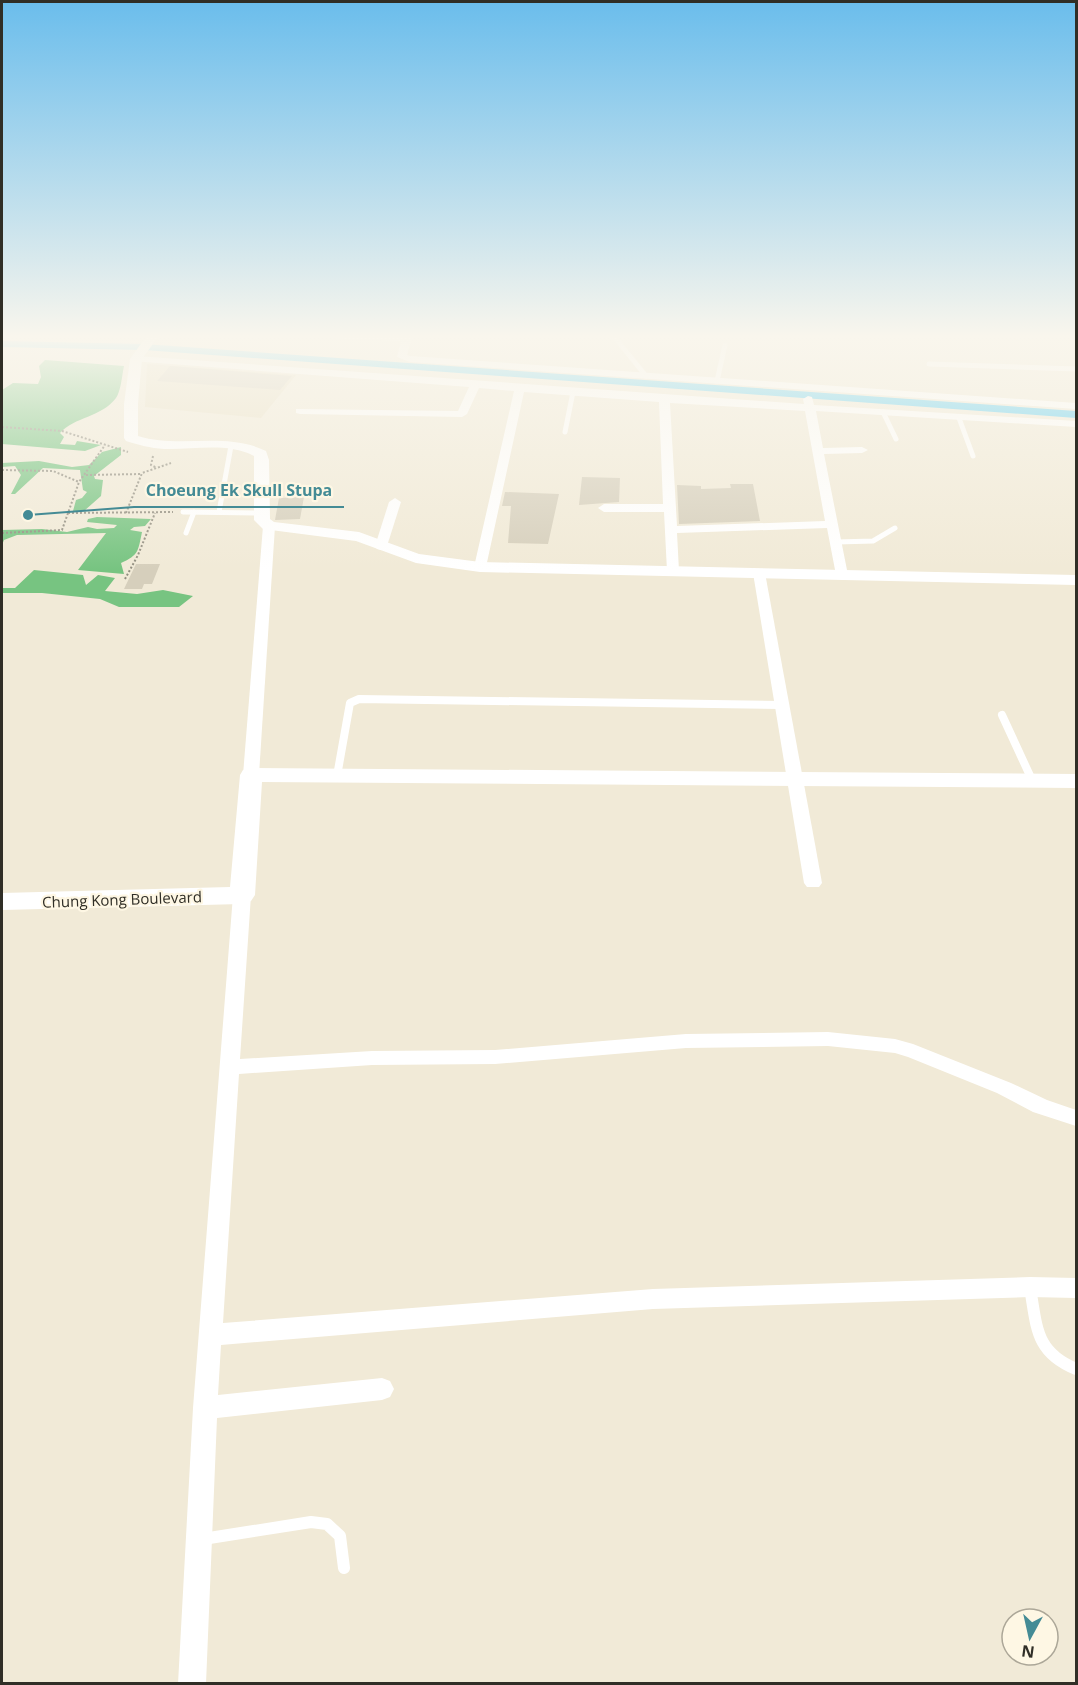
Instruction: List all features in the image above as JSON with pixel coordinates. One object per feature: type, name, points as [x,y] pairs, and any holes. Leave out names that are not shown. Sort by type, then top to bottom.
[{"type":"main road","points":[[242,895],[251,775],[1077,781]]},
{"type":"main road","name":"Chung Kong Boulevard","points":[[2,902],[242,895]]},
{"type":"street","points":[[131,413],[131,438],[153,444],[231,446],[255,450],[261,454],[265,519],[251,775]]},
{"type":"street","points":[[388,413],[463,413]]},
{"type":"street","points":[[480,567],[514,413]]},
{"type":"street","points":[[665,413],[673,571]]},
{"type":"street","points":[[811,413],[820,451],[831,524],[837,542],[842,575]]},
{"type":"street","points":[[891,413],[1077,424]]},
{"type":"street","points":[[820,451],[862,450]]},
{"type":"street","points":[[381,546],[395,502]]},
{"type":"street","points":[[604,508],[669,508]]},
{"type":"street","points":[[265,519],[359,537],[416,558],[480,567],[1077,580]]},
{"type":"street","points":[[670,530],[831,524]]},
{"type":"street","points":[[759,573],[781,705],[797,779],[813,882]]},
{"type":"street","points":[[192,1683],[205,1408],[242,895]]},
{"type":"street","points":[[228,1067],[372,1058],[495,1057],[686,1041],[828,1039],[894,1046],[913,1051],[1004,1088],[1040,1106],[1077,1118]]},
{"type":"street","points":[[210,1335],[653,1299],[1030,1287],[1077,1288]]},
{"type":"street","points":[[205,1408],[382,1389]]},
{"type":"lane","points":[[565,432],[569,413]]},
{"type":"lane","points":[[883,413],[896,439]]},
{"type":"lane","points":[[959,418],[973,456]]},
{"type":"lane","points":[[219,513],[231,446]]},
{"type":"lane","points":[[183,512],[219,513],[265,519]]},
{"type":"lane","points":[[186,532],[194,512]]},
{"type":"lane","points":[[837,542],[873,541],[895,528]]},
{"type":"lane","points":[[338,776],[350,703],[359,699],[781,705]]},
{"type":"lane","points":[[1002,716],[1032,780]]},
{"type":"lane","points":[[1030,1287],[1041,1343],[1047,1354],[1063,1365],[1077,1370]]},
{"type":"lane","points":[[200,1539],[311,1522],[327,1524],[340,1536],[344,1568]]},
{"type":"path","points":[[2,428],[62,431],[106,445],[79,482],[62,530],[2,533]]},
{"type":"path","points":[[86,475],[142,474],[171,463]]},
{"type":"path","points":[[2,470],[53,471],[79,482]]},
{"type":"path","points":[[126,513],[142,474]]},
{"type":"path","points":[[125,579],[138,555],[155,512]]},
{"type":"path","points":[[68,513],[183,512]]},
{"type":"shaded area","points":[[204,413],[265,413],[261,418]]},
{"type":"green space","points":[[2,413],[97,413],[73,423],[60,433],[64,437],[60,444],[75,445],[77,441],[101,445],[85,451],[2,444]]},
{"type":"green space","points":[[121,447],[121,455],[94,476],[95,479],[103,480],[101,496],[84,511],[73,511],[76,500],[82,498],[87,492],[83,490],[80,470],[43,468],[15,494],[11,494],[21,475],[15,466],[2,467],[2,463],[39,461],[72,467],[89,465],[102,452]]},
{"type":"green space","points":[[97,517],[151,519],[145,526],[134,527],[130,530],[142,532],[137,552],[121,563],[124,574],[78,570],[106,533],[17,535],[4,540],[2,545],[2,530],[42,529],[67,532],[88,527],[114,528],[117,525],[87,522],[88,519]]},
{"type":"green space","points":[[34,570],[83,575],[86,585],[98,575],[115,578],[105,591],[137,594],[163,590],[193,596],[179,607],[119,607],[100,599],[42,593],[2,593],[2,588],[15,588]]},
{"type":"building","points":[[582,477],[620,478],[619,502],[579,505]]},
{"type":"building","points":[[730,484],[753,484],[760,521],[679,524],[677,485],[701,486],[701,489],[731,488]]},
{"type":"building","points":[[505,492],[559,494],[548,544],[508,543],[511,506],[502,506]]},
{"type":"building","points":[[304,497],[300,519],[275,520],[279,498]]},
{"type":"building","points":[[136,564],[160,564],[152,584],[144,584],[142,589],[124,589]]},
{"type":"waterway","points":[[1044,413],[1076,415]]},
{"type":"place","name":"Choeung Ek Skull Stupa","points":[[28,515]]}]
